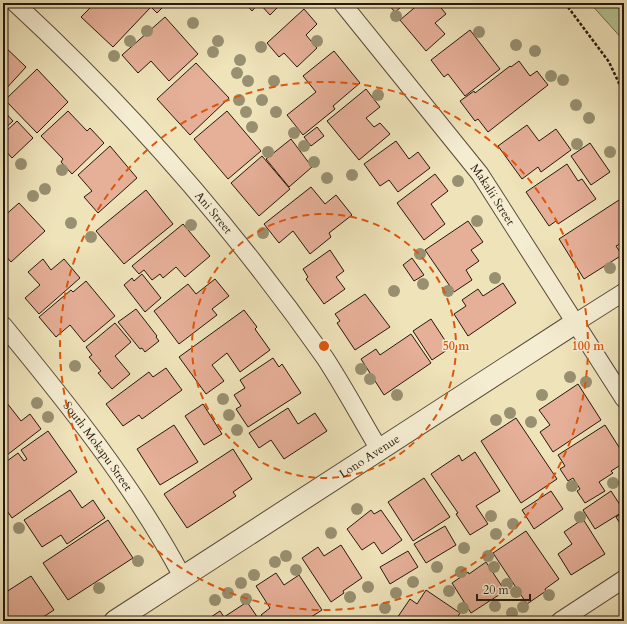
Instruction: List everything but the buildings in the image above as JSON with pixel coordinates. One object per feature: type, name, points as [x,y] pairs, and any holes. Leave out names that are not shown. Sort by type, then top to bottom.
[{"type":"street","name":"Ani Street","points":[[15,3],[45,31],[152,141],[218,218],[270,283],[325,360],[379,449]]},
{"type":"street","name":"Makalii Street","points":[[342,3],[480,174],[624,399]]},
{"type":"street","name":"Lono Avenue","points":[[115,621],[182,576],[624,292]]},
{"type":"street","name":"South Mokapu Street","points":[[3,325],[75,414],[165,545],[182,576]]},
{"type":"street","points":[[560,621],[624,579]]},
{"type":"path","points":[[564,3],[609,62],[624,94]]},
{"type":"green space","points":[[590,3],[624,3],[624,41]]}]
